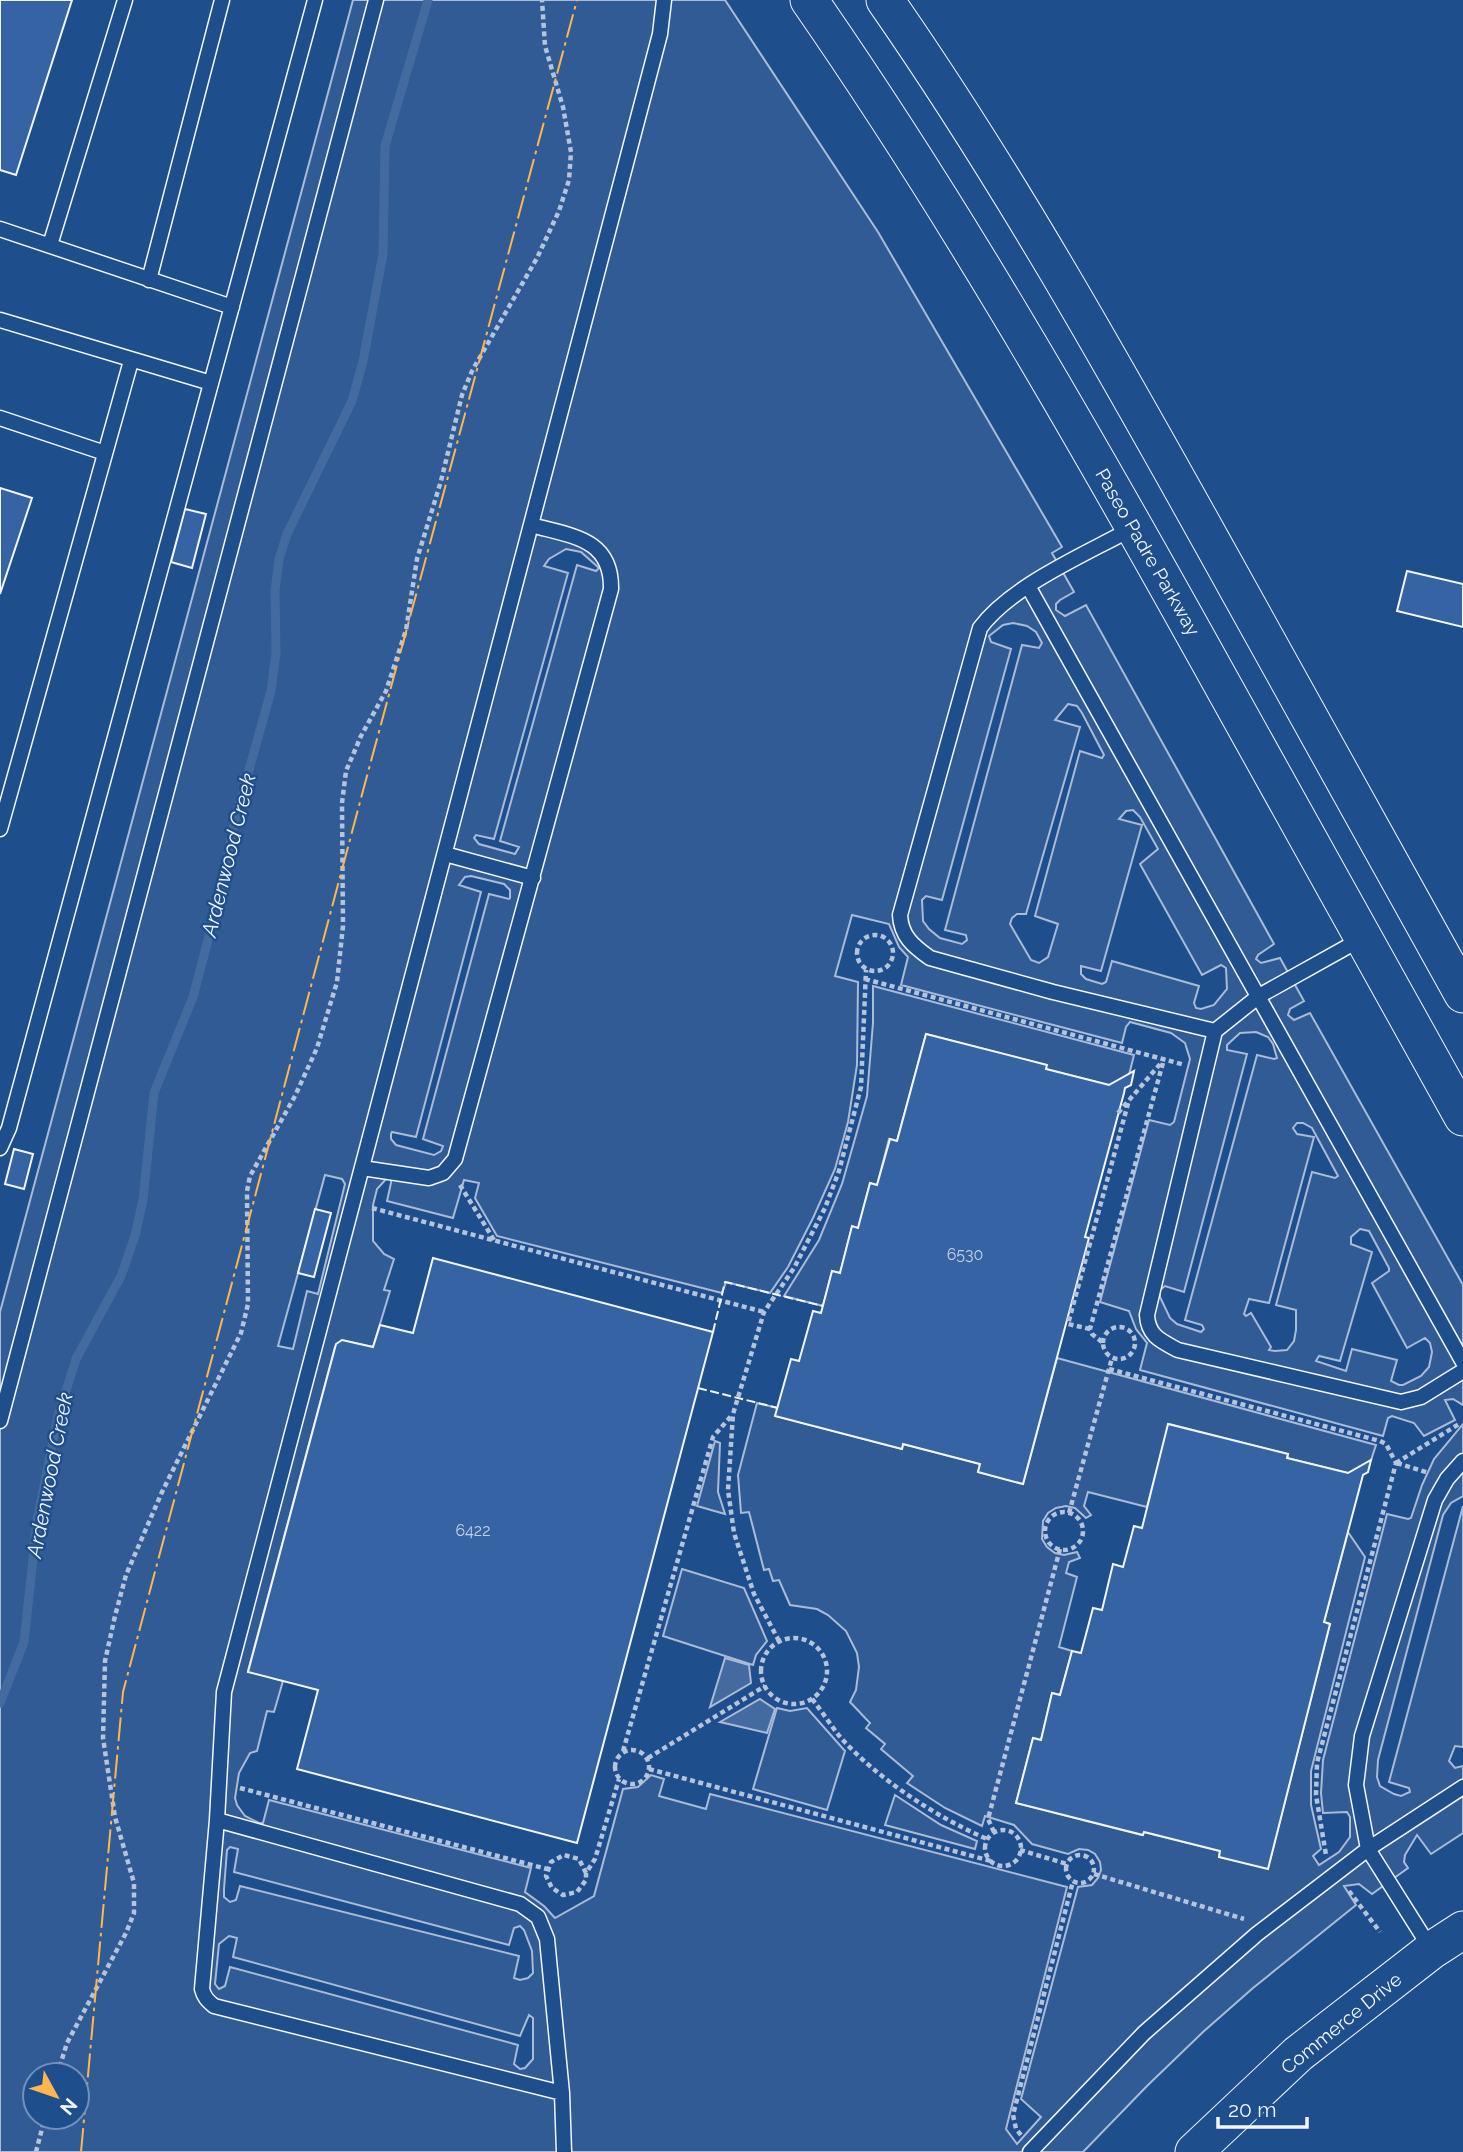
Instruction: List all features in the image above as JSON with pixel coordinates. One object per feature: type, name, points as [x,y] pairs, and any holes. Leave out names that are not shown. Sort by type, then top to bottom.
[{"type":"main road","name":"Paseo Padre Parkway","points":[[809,0],[938,194],[1022,333],[1134,527],[1463,1117]]},
{"type":"main road","points":[[885,0],[990,162],[1075,301],[1463,994]]},
{"type":"main road","name":"Commerce Drive","points":[[1194,2152],[1298,2054],[1432,1950],[1463,1930]]},
{"type":"lane","points":[[50,245],[125,0]]},
{"type":"lane","points":[[149,280],[222,0]]},
{"type":"lane","points":[[0,1148],[16,1101],[315,0]]},
{"type":"lane","points":[[0,1421],[376,0]]},
{"type":"lane","points":[[562,2093],[214,2006],[204,1997],[202,1989],[217,1820],[224,1692],[657,47],[664,0]]},
{"type":"lane","points":[[0,229],[232,307]]},
{"type":"lane","points":[[0,320],[211,383]]},
{"type":"lane","points":[[0,829],[131,361]]},
{"type":"lane","points":[[0,418],[105,453]]},
{"type":"lane","points":[[362,1168],[429,1178],[443,1174],[449,1168],[458,1149],[611,589],[611,572],[606,557],[583,539],[531,525]]},
{"type":"lane","points":[[1134,527],[1028,586],[986,621],[977,635],[900,915],[901,928],[915,948],[930,958],[1053,992],[1215,1031]]},
{"type":"lane","points":[[1028,586],[1463,1362]]},
{"type":"lane","points":[[445,854],[533,878]]},
{"type":"lane","points":[[1364,937],[1259,996],[1215,1031],[1147,1315],[1148,1325],[1154,1337],[1178,1350],[1401,1402],[1421,1397],[1463,1371]]},
{"type":"lane","points":[[1432,1950],[1368,1849],[1356,1785],[1362,1736],[1435,1500],[1447,1479],[1463,1461]]},
{"type":"lane","points":[[1032,2150],[1144,2034],[1268,1926],[1368,1849],[1463,1787]]},
{"type":"lane","points":[[217,1820],[520,1905],[538,1917],[547,1939],[562,2093],[564,2152]]},
{"type":"path","points":[[61,2061],[67,2043],[134,1913],[134,1883],[115,1817],[103,1738],[105,1661],[126,1574],[162,1492],[241,1333],[248,1304],[247,1191],[250,1175],[295,1096],[317,1048],[337,982],[343,926],[342,803],[346,771],[361,736],[386,691],[406,630],[417,559],[441,481],[462,396],[472,371],[537,258],[559,211],[569,180],[572,152],[563,107],[545,46],[542,0]]},
{"type":"path","points":[[880,936],[891,945],[892,960],[888,967],[881,971],[866,970],[860,964],[857,950],[865,938],[880,936]]},
{"type":"path","points":[[779,1641],[754,1594],[734,1533],[728,1490],[733,1414],[764,1312],[794,1268],[825,1208],[843,1159],[861,1087],[866,970]]},
{"type":"path","points":[[865,979],[1205,1070]]},
{"type":"path","points":[[1118,1113],[1164,1059]]},
{"type":"path","points":[[1102,1342],[1090,1329],[1164,1059]]},
{"type":"path","points":[[1090,1329],[1068,1324],[1129,1100]]},
{"type":"path","points":[[449,1168],[495,1241]]},
{"type":"path","points":[[353,1203],[764,1312]]},
{"type":"path","points":[[1115,1327],[1128,1329],[1133,1334],[1135,1348],[1126,1358],[1112,1358],[1103,1349],[1104,1335],[1115,1327]]},
{"type":"path","points":[[1069,1513],[1112,1358]]},
{"type":"path","points":[[1109,1369],[1380,1441],[1386,1444],[1396,1463],[1318,1763],[1316,1795],[1327,1859]]},
{"type":"path","points":[[586,1873],[595,1859],[619,1779],[614,1765],[623,1751],[713,1437],[733,1414]]},
{"type":"path","points":[[1396,1463],[1460,1424]]},
{"type":"path","points":[[1396,1463],[1447,1479]]},
{"type":"path","points":[[1069,1513],[1080,1521],[1083,1535],[1074,1547],[1060,1549],[1048,1541],[1046,1526],[1055,1514],[1069,1513]]},
{"type":"path","points":[[994,1832],[988,1819],[1060,1549]]},
{"type":"path","points":[[790,1637],[801,1638],[820,1649],[827,1670],[820,1691],[812,1699],[791,1704],[780,1701],[765,1686],[761,1678],[762,1661],[779,1641],[790,1637]]},
{"type":"path","points":[[648,1758],[765,1686]]},
{"type":"path","points":[[812,1699],[841,1737],[875,1769],[947,1820],[987,1839]]},
{"type":"path","points":[[619,1779],[625,1783],[640,1782],[649,1769],[648,1758],[641,1751],[623,1751]]},
{"type":"path","points":[[649,1769],[1005,1866],[1018,1857],[1020,1842],[1016,1835],[1001,1830],[994,1832],[987,1839],[986,1854],[991,1861]]},
{"type":"path","points":[[219,1783],[547,1869]]},
{"type":"path","points":[[1020,1850],[1067,1864]]},
{"type":"path","points":[[1076,1855],[1088,1857],[1093,1862],[1094,1874],[1085,1883],[1073,1881],[1066,1871],[1067,1864],[1076,1855]]},
{"type":"path","points":[[572,1856],[579,1859],[586,1873],[586,1880],[577,1892],[563,1895],[548,1883],[547,1869],[557,1858],[572,1856]]},
{"type":"path","points":[[1094,1874],[1268,1926]]},
{"type":"path","points":[[1032,2150],[1016,2129],[1013,2115],[1073,1881]]},
{"type":"path","points":[[1344,1885],[1380,1932]]},
{"type":"path","points":[[36,2152],[42,2131]]},
{"type":"shaded area","points":[[353,0],[725,0],[878,232],[1062,547],[1052,553],[1074,592],[1056,604],[1056,610],[1065,616],[1086,605],[1274,944],[1256,959],[1261,963],[1280,958],[1304,1001],[1290,1009],[1288,1015],[1294,1020],[1310,1013],[1463,1285],[1463,1405],[1453,1399],[1445,1400],[1455,1420],[1424,1436],[1414,1423],[1392,1416],[1388,1418],[1383,1436],[1140,1370],[1147,1343],[1136,1329],[1129,1311],[1100,1302],[1149,1120],[1170,1125],[1174,1122],[1190,1059],[1185,1043],[1171,1033],[1130,1022],[1122,1043],[901,985],[908,957],[899,947],[889,924],[852,915],[835,976],[858,982],[857,1065],[848,1122],[835,1169],[813,1218],[788,1267],[770,1293],[726,1282],[722,1293],[497,1236],[475,1198],[479,1183],[464,1180],[453,1218],[387,1201],[391,1179],[387,1178],[377,1189],[373,1205],[373,1241],[384,1254],[394,1259],[384,1290],[390,1291],[373,1347],[342,1340],[335,1347],[248,1671],[283,1681],[274,1712],[267,1711],[257,1751],[250,1753],[239,1773],[235,1798],[237,1805],[245,1816],[259,1823],[263,1823],[269,1800],[531,1868],[525,1892],[555,1918],[594,1896],[623,1789],[638,1787],[651,1775],[664,1779],[659,1796],[706,1809],[710,1794],[1067,1887],[1006,2129],[1017,2144],[1041,2117],[1021,2099],[1078,1887],[1092,1885],[1101,1870],[1100,1862],[1095,1854],[1088,1850],[1079,1849],[1068,1854],[1032,1844],[1014,1825],[985,1816],[982,1826],[945,1808],[907,1783],[913,1776],[881,1749],[885,1744],[866,1728],[870,1723],[850,1702],[856,1690],[859,1667],[857,1653],[846,1631],[817,1609],[790,1605],[779,1580],[773,1581],[769,1569],[764,1570],[749,1512],[741,1513],[738,1475],[757,1403],[778,1408],[776,1416],[902,1449],[903,1444],[980,1464],[978,1472],[1023,1484],[1057,1358],[1376,1445],[1371,1460],[1348,1473],[1287,1458],[1288,1454],[1169,1424],[1147,1507],[1088,1492],[1084,1506],[1091,1515],[1086,1518],[1075,1508],[1066,1506],[1048,1513],[1043,1521],[1042,1539],[1047,1547],[1064,1555],[1077,1552],[1080,1558],[1069,1562],[1066,1573],[1077,1577],[1059,1647],[1072,1651],[1060,1695],[1052,1693],[1041,1740],[1033,1738],[1016,1803],[1142,1835],[1144,1832],[1220,1851],[1219,1857],[1268,1868],[1330,1624],[1324,1622],[1348,1532],[1365,1557],[1311,1771],[1311,1805],[1321,1849],[1313,1856],[1319,1865],[1339,1852],[1350,1837],[1350,1817],[1347,1812],[1323,1813],[1323,1760],[1387,1514],[1411,1518],[1434,1459],[1463,1424],[1463,1496],[1451,1503],[1443,1515],[1378,1760],[1377,1777],[1380,1786],[1394,1794],[1401,1796],[1410,1792],[1409,1788],[1389,1782],[1463,1506],[1463,1747],[1455,1746],[1449,1761],[1455,1768],[1463,1766],[1463,1833],[1431,1854],[1417,1835],[1405,1855],[1404,1862],[1408,1868],[1372,1894],[1359,1884],[1344,1886],[1356,1905],[1203,2032],[1083,2152],[0,2152],[0,1312]],"holes":[[[566,549],[581,552],[599,568],[596,571],[577,565],[500,841],[519,847],[515,854],[479,844],[474,838],[476,835],[494,839],[568,573],[544,566],[549,559]],[[1013,623],[1027,626],[1036,632],[1042,643],[1039,648],[1022,645],[945,930],[966,935],[967,940],[962,944],[940,938],[929,929],[923,921],[922,900],[926,896],[942,900],[1011,649],[991,642],[989,636],[1003,625]],[[1068,704],[1077,706],[1104,755],[1102,758],[1080,751],[1035,916],[1058,924],[1048,957],[1039,963],[1031,960],[1010,924],[1017,914],[1026,914],[1080,727],[1055,720]],[[1133,810],[1140,817],[1158,849],[1140,864],[1202,975],[1221,965],[1226,968],[1227,989],[1214,1005],[1196,1008],[1194,1003],[1199,986],[1112,961],[1106,982],[1102,984],[1086,979],[1081,974],[1081,966],[1101,971],[1142,825],[1119,819],[1126,811]],[[471,876],[504,884],[510,890],[510,898],[489,894],[423,1139],[443,1146],[441,1151],[434,1155],[396,1145],[391,1134],[392,1132],[416,1137],[481,892],[459,885],[465,877]],[[1256,1032],[1268,1037],[1277,1058],[1257,1055],[1185,1320],[1202,1325],[1204,1329],[1201,1332],[1177,1324],[1170,1318],[1160,1297],[1160,1290],[1165,1286],[1184,1292],[1247,1054],[1227,1050],[1227,1045],[1240,1033]],[[1297,1123],[1312,1128],[1338,1176],[1335,1178],[1312,1172],[1276,1305],[1296,1310],[1294,1341],[1287,1350],[1275,1351],[1269,1350],[1271,1347],[1251,1313],[1246,1316],[1244,1314],[1249,1299],[1269,1303],[1314,1137],[1297,1134],[1293,1128]],[[325,1175],[342,1179],[345,1184],[318,1294],[307,1291],[293,1349],[278,1346]],[[1360,1229],[1369,1231],[1389,1268],[1389,1271],[1372,1283],[1407,1348],[1425,1338],[1430,1343],[1432,1352],[1429,1367],[1421,1376],[1403,1385],[1391,1381],[1397,1360],[1352,1349],[1346,1371],[1316,1361],[1319,1356],[1340,1361],[1372,1252],[1351,1244],[1351,1237]],[[230,1847],[238,1849],[234,1872],[509,1945],[514,1928],[520,1926],[532,1951],[533,1973],[528,1978],[514,1978],[519,1956],[240,1886],[236,1900],[230,1902],[224,1897],[227,1850]],[[229,1936],[237,1938],[233,1957],[520,2036],[529,2015],[533,2018],[533,2059],[525,2068],[520,2069],[514,2064],[518,2045],[230,1967],[225,1986],[219,1989],[215,1984],[219,1944]]]},
{"type":"shaded area","points":[[873,986],[1134,1055],[1129,1075],[1109,1085],[1046,1069],[1046,1065],[926,1034],[897,1141],[889,1139],[877,1185],[870,1183],[858,1228],[852,1227],[840,1273],[832,1271],[823,1306],[784,1296],[819,1240],[842,1184],[867,1096]]},
{"type":"shaded area","points":[[715,1441],[720,1443],[718,1492],[725,1514],[697,1506]]},
{"type":"shaded area","points":[[682,1569],[744,1588],[767,1641],[756,1655],[753,1665],[663,1636]]},
{"type":"shaded area","points":[[725,1658],[749,1665],[751,1683],[710,1707]]},
{"type":"shaded area","points":[[760,1699],[775,1709],[767,1733],[720,1722]]},
{"type":"shaded area","points":[[777,1708],[790,1711],[807,1708],[845,1751],[827,1810],[753,1789]]},
{"type":"shaded area","points":[[895,1795],[941,1825],[977,1841],[975,1849],[885,1825]]},
{"type":"building","points":[[0,0],[72,0],[16,175],[0,170]]},
{"type":"building","points":[[0,488],[32,498],[0,594]]},
{"type":"building","points":[[185,509],[206,514],[192,568],[171,562]]},
{"type":"building","points":[[1407,571],[1463,584],[1463,627],[1397,611]]},
{"type":"building","points":[[926,1034],[1047,1065],[1046,1069],[1109,1085],[1134,1071],[1131,1085],[1125,1088],[1085,1237],[1089,1238],[1023,1484],[978,1472],[980,1464],[903,1444],[902,1449],[775,1416],[791,1359],[799,1361],[813,1311],[821,1313],[832,1271],[840,1273],[852,1226],[858,1228],[870,1183],[877,1185],[890,1139],[897,1141]]},
{"type":"building","points":[[14,1149],[33,1154],[24,1189],[5,1184]]},
{"type":"building","points":[[315,1209],[331,1213],[314,1277],[298,1273]]},
{"type":"building","points":[[433,1258],[713,1332],[577,1843],[297,1769],[318,1690],[248,1672],[336,1344],[342,1340],[373,1347],[380,1325],[413,1333]]},
{"type":"building","points":[[1168,1424],[1288,1454],[1287,1458],[1348,1473],[1371,1460],[1368,1472],[1363,1475],[1324,1622],[1330,1624],[1268,1869],[1219,1857],[1220,1851],[1016,1803],[1033,1738],[1041,1740],[1052,1693],[1060,1695],[1072,1651],[1081,1653],[1093,1608],[1102,1610],[1113,1564],[1123,1567],[1134,1526],[1142,1528]]},
{"type":"waterway","name":"Ardenwood Creek","points":[[0,1703],[24,1642],[37,1521],[58,1416],[76,1359],[121,1276],[135,1236],[143,1200],[154,1093],[193,997],[218,902],[235,820],[271,691],[276,653],[275,591],[279,559],[287,534],[352,401],[363,361],[383,254],[385,146],[428,0]]},
{"type":"fence","points":[[713,1332],[725,1282],[823,1306]]},
{"type":"fence","points":[[698,1388],[778,1408]]},
{"type":"power","points":[[81,2152],[123,1692],[577,0]]}]
